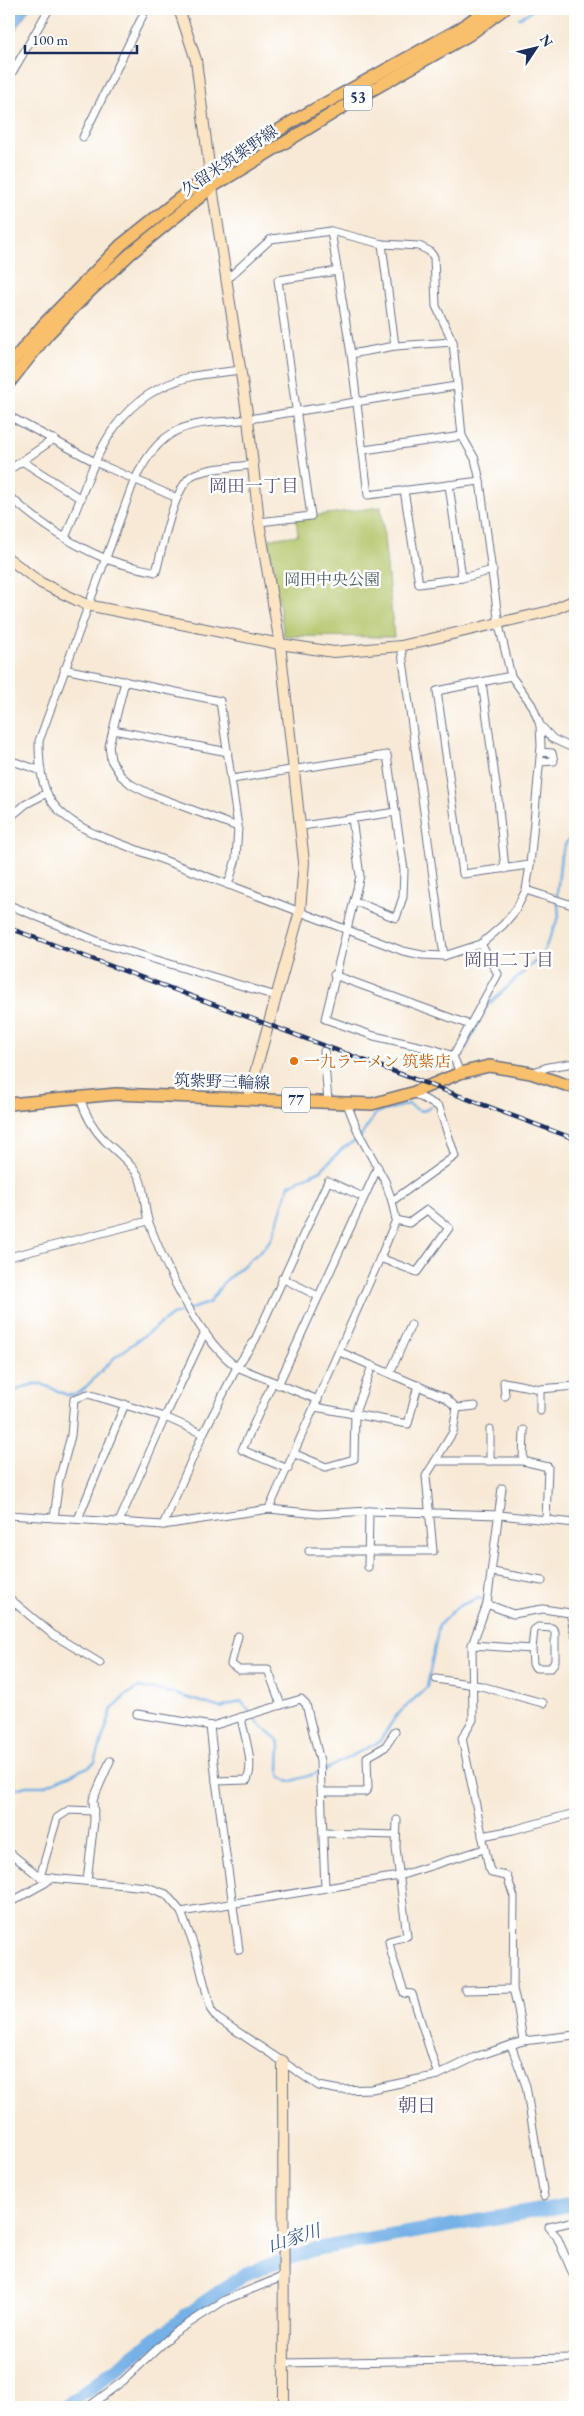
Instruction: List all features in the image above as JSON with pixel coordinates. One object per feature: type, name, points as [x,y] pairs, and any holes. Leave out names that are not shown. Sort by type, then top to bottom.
[{"type":"main road","name":"久留米筑紫野線","points":[[9,365],[43,325],[121,246],[210,174],[295,120],[461,28],[487,9]]},
{"type":"main road","name":"久留米筑紫野線","points":[[9,383],[48,334],[88,292],[212,188],[358,98],[469,35],[504,9]]},
{"type":"main road","name":"筑紫野三輪線","points":[[9,1104],[116,1094],[372,1104],[412,1092],[460,1073],[489,1066],[531,1073],[575,1088]]},
{"type":"street","points":[[9,78],[49,9]]},
{"type":"street","points":[[83,137],[146,9]]},
{"type":"street","points":[[179,9],[196,60],[212,188],[248,419],[259,522],[280,644],[302,826],[304,871],[300,911],[248,1098]]},
{"type":"street","points":[[226,280],[271,239],[332,231],[382,244],[419,246],[429,251],[434,257],[436,306],[453,342],[462,436],[475,459],[480,481],[499,625],[511,676],[532,705],[540,725],[541,752],[526,890],[509,918],[481,944],[444,956],[422,955],[403,950],[95,834],[72,823],[57,810],[47,793],[39,770],[39,741],[134,480],[149,453],[177,431],[200,423],[248,419],[456,386]]},
{"type":"street","points":[[332,231],[351,354],[368,495],[480,481]]},
{"type":"street","points":[[382,244],[395,346]]},
{"type":"street","points":[[259,522],[311,516],[278,280],[338,272]]},
{"type":"street","points":[[351,354],[395,346],[453,342]]},
{"type":"street","points":[[65,538],[104,440],[117,422],[146,395],[191,377],[240,370]]},
{"type":"street","points":[[9,416],[95,462],[177,498]]},
{"type":"street","points":[[364,450],[462,436]]},
{"type":"street","points":[[9,470],[54,439]]},
{"type":"street","points":[[22,460],[81,499]]},
{"type":"street","points":[[9,496],[41,522],[65,538],[105,558],[156,572],[177,498],[185,482],[194,474],[253,465]]},
{"type":"street","points":[[449,485],[462,578]]},
{"type":"street","points":[[404,490],[419,584],[462,578],[493,570]]},
{"type":"street","points":[[9,559],[41,583],[87,605],[280,644],[334,652],[401,646],[499,625],[550,611],[575,600]]},
{"type":"street","points":[[401,646],[444,956]]},
{"type":"street","points":[[64,669],[220,701],[238,828],[236,859],[228,885]]},
{"type":"street","points":[[511,676],[437,691],[463,874],[530,865]]},
{"type":"street","points":[[125,681],[109,746],[112,760],[121,776],[132,785],[238,828]]},
{"type":"street","points":[[482,682],[498,798],[505,869]]},
{"type":"street","points":[[540,725],[553,739],[575,749]]},
{"type":"street","points":[[113,730],[228,752]]},
{"type":"street","points":[[540,762],[554,761],[552,753],[541,752]]},
{"type":"street","points":[[232,778],[387,755],[404,870],[403,897],[396,918],[354,901]]},
{"type":"street","points":[[9,760],[39,770]]},
{"type":"street","points":[[9,818],[26,804],[47,793]]},
{"type":"street","points":[[302,826],[396,812]]},
{"type":"street","points":[[352,819],[360,876],[348,929],[334,975],[325,1019],[374,1036],[436,1050],[453,1056],[460,1073]]},
{"type":"street","points":[[526,890],[575,906]]},
{"type":"street","points":[[9,905],[104,944],[276,996]]},
{"type":"street","points":[[453,1056],[498,974],[481,944]]},
{"type":"street","points":[[334,975],[470,1025]]},
{"type":"street","points":[[324,1051],[328,1102]]},
{"type":"street","points":[[531,1073],[548,1067],[575,1063]]},
{"type":"street","points":[[392,1201],[455,1156],[439,1106],[412,1092]]},
{"type":"street","points":[[80,1097],[86,1117],[104,1140],[138,1175],[146,1196],[148,1221],[184,1300],[205,1332],[229,1361],[237,1367],[317,1403],[408,1424],[418,1385]]},
{"type":"street","points":[[269,1509],[391,1236],[396,1220],[392,1201],[378,1167],[359,1134],[347,1104]]},
{"type":"street","points":[[288,1469],[242,1450],[276,1384],[378,1167]]},
{"type":"street","points":[[163,1525],[203,1434],[237,1367],[255,1340],[328,1181],[363,1197]]},
{"type":"street","points":[[380,1258],[418,1272],[449,1228],[427,1210],[409,1223],[396,1220]]},
{"type":"street","points":[[9,1257],[148,1221]]},
{"type":"street","points":[[282,1278],[318,1296]]},
{"type":"street","points":[[390,1373],[411,1325]]},
{"type":"street","points":[[119,1522],[205,1332]]},
{"type":"street","points":[[340,1352],[446,1398],[457,1408],[475,1406]]},
{"type":"street","points":[[295,1454],[326,1467],[354,1459],[355,1413],[372,1366]]},
{"type":"street","points":[[504,1396],[504,1382],[540,1389],[575,1386]]},
{"type":"street","points":[[540,1389],[540,1411]]},
{"type":"street","points":[[54,1518],[59,1480],[71,1436],[74,1399],[88,1394],[125,1404],[165,1417],[203,1434]]},
{"type":"street","points":[[78,1519],[125,1404]]},
{"type":"street","points":[[308,1551],[433,1551],[426,1476],[453,1432],[457,1408]]},
{"type":"street","points":[[490,1429],[490,1461]]},
{"type":"street","points":[[523,1461],[524,1430]]},
{"type":"street","points":[[436,1461],[523,1461],[548,1467],[546,1520]]},
{"type":"street","points":[[502,1488],[488,1604],[475,1631],[472,1645],[471,1686],[473,1720],[462,1738],[489,1868],[492,1872],[507,1876],[514,1897],[513,1989],[523,2041]]},
{"type":"street","points":[[9,1515],[163,1525],[269,1509],[318,1514],[369,1511],[500,1515],[575,1523]]},
{"type":"street","points":[[368,1567],[369,1511]]},
{"type":"street","points":[[493,1572],[542,1582]]},
{"type":"street","points":[[9,1598],[52,1634],[100,1662]]},
{"type":"street","points":[[488,1604],[512,1614],[543,1609],[570,1613],[575,1635]]},
{"type":"street","points":[[538,1627],[552,1628],[555,1632],[555,1661],[551,1668],[536,1668],[533,1664],[532,1648],[534,1630],[538,1627]]},
{"type":"street","points":[[238,1636],[231,1664],[239,1670],[268,1670],[281,1705]]},
{"type":"street","points":[[472,1645],[532,1648]]},
{"type":"street","points":[[436,1679],[471,1686],[481,1686],[543,1703]]},
{"type":"street","points":[[137,1714],[210,1726],[300,1699],[306,1704],[320,1761],[325,1888]]},
{"type":"street","points":[[216,1781],[247,1780],[249,1776],[249,1758],[241,1717]]},
{"type":"street","points":[[210,1726],[239,1950]]},
{"type":"street","points":[[322,1792],[365,1792],[368,1788],[366,1757],[385,1747],[395,1732]]},
{"type":"street","points":[[87,1881],[94,1811],[93,1800],[110,1761]]},
{"type":"street","points":[[40,1876],[57,1818],[69,1810],[94,1811]]},
{"type":"street","points":[[482,1836],[513,1830],[575,1813]]},
{"type":"street","points":[[396,1820],[399,1876],[407,1936],[389,1941],[390,1952],[398,1970],[404,1993],[412,1994],[438,2075]]},
{"type":"street","points":[[323,1833],[396,1835]]},
{"type":"street","points":[[182,1912],[232,1902],[399,1876],[484,1849]]},
{"type":"street","points":[[9,1852],[40,1876],[147,1888],[166,1894],[182,1912],[196,1951],[211,2010],[225,2026],[252,2040],[319,2086],[340,2090],[372,2089],[438,2075],[475,2057],[523,2041],[575,2035]]},
{"type":"street","points":[[9,1903],[45,1884],[51,1878]]},
{"type":"street","points":[[465,1990],[513,1989]]},
{"type":"street","points":[[511,2046],[526,2086],[544,2196]]},
{"type":"street","points":[[283,2061],[282,2277],[284,2407]]},
{"type":"street","points":[[575,2221],[549,2227],[557,2237],[575,2279]]},
{"type":"street","points":[[88,2407],[123,2381],[174,2333],[225,2300],[282,2277]]},
{"type":"street","points":[[284,2363],[575,2358]]},
{"type":"green space","name":"岡田中央公園","points":[[381,507],[394,637],[284,636],[269,539],[298,535],[296,518]]},
{"type":"water","points":[[9,9],[29,9],[9,38]]},
{"type":"waterway","points":[[519,18],[535,9]]},
{"type":"waterway","points":[[462,1056],[487,1006],[542,955],[559,917],[557,894],[561,855],[566,843],[575,832]]},
{"type":"waterway","points":[[9,1396],[21,1388],[34,1384],[42,1384],[67,1395],[73,1395],[83,1390],[114,1358],[172,1315],[209,1303],[224,1282],[265,1247],[273,1236],[289,1185],[321,1170],[343,1148],[359,1139],[376,1113],[409,1104],[420,1110],[431,1107]]},
{"type":"waterway","points":[[9,1791],[26,1786],[44,1786],[88,1767],[95,1762],[112,1709],[125,1696],[139,1687],[172,1693],[221,1708],[241,1701],[260,1725],[277,1739],[280,1744],[279,1769],[281,1777],[289,1782],[320,1772],[379,1742],[396,1716],[427,1687],[439,1625],[457,1607],[478,1598],[482,1599]]},
{"type":"waterway","name":"山家川","points":[[65,2407],[202,2304],[247,2273],[315,2249],[575,2204]]},
{"type":"railway","points":[[9,928],[575,1139]]},
{"type":"place","name":"一九ラーメン 筑紫店","points":[[294,1061]]},
{"type":"district","name":"岡田一丁目","points":[[254,486]]},
{"type":"district","name":"岡田二丁目","points":[[509,960]]},
{"type":"district","name":"朝日","points":[[417,2105]]}]
